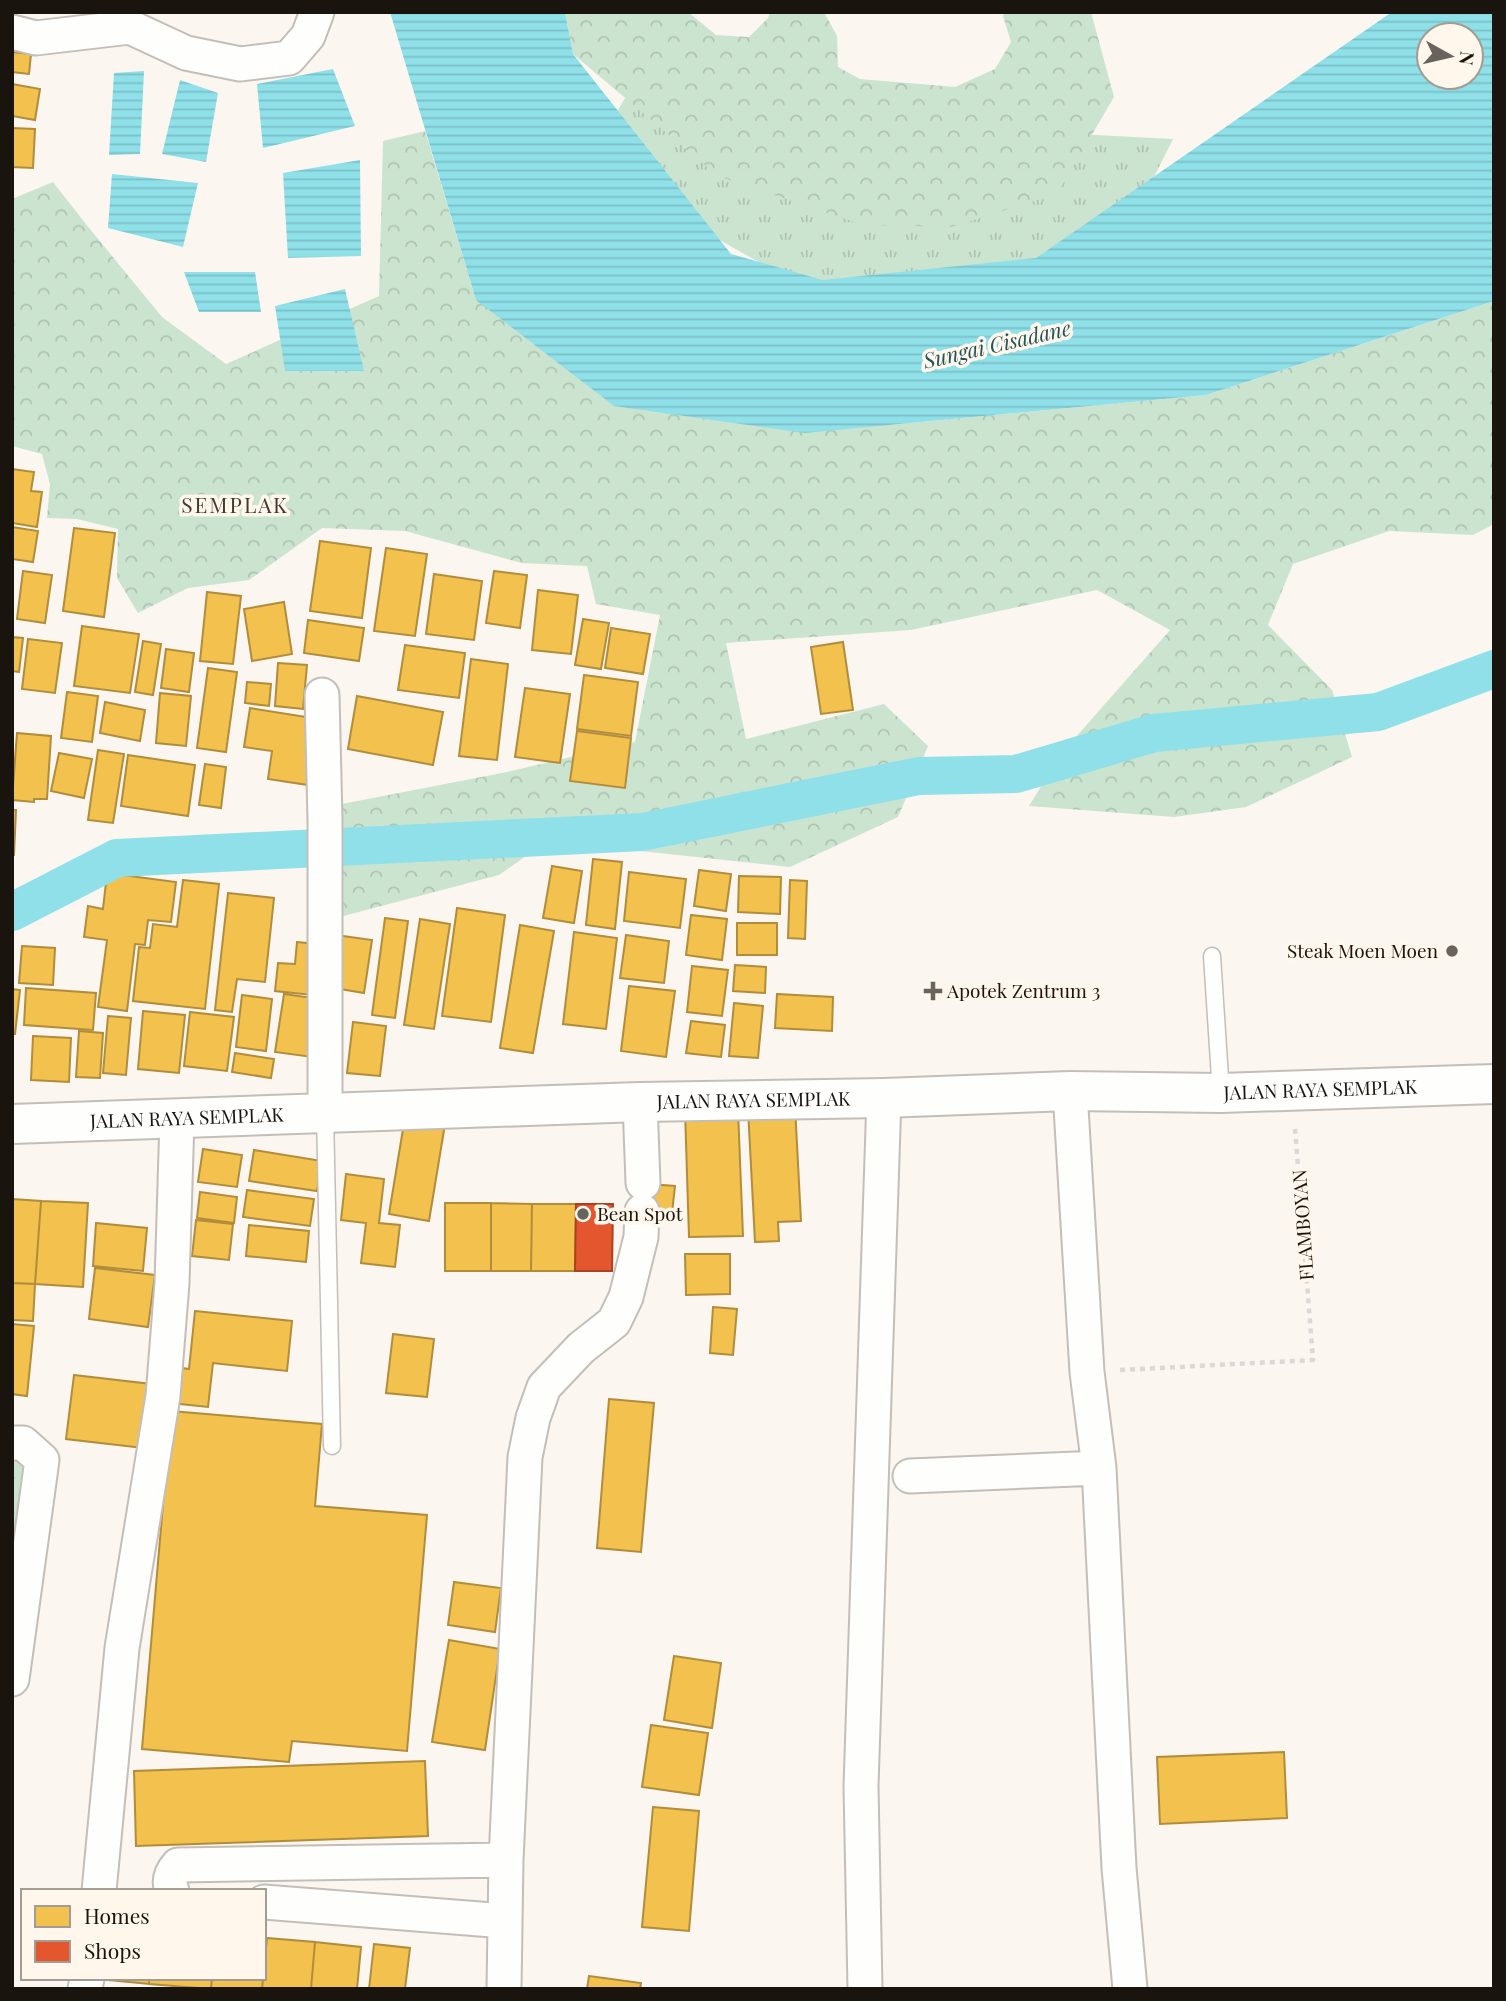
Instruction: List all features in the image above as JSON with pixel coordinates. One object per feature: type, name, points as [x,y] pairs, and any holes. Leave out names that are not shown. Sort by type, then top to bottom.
[{"type":"main road","name":"JALAN RAYA SEMPLAK","points":[[12,1125],[640,1102],[884,1098],[1070,1091],[1221,1093],[1494,1084]]},
{"type":"street","points":[[12,32],[36,38],[130,27],[186,53],[240,64],[289,58],[308,36],[317,12]]},
{"type":"street","points":[[323,695],[325,1112]]},
{"type":"street","points":[[1070,1091],[1087,1372],[1099,1468],[1119,1868],[1130,1989]]},
{"type":"street","points":[[865,1989],[861,1786],[884,1098]]},
{"type":"street","points":[[504,1989],[506,1860],[525,1457],[533,1418],[544,1387],[581,1348],[614,1322],[626,1297],[641,1237],[643,1197],[640,1102]]},
{"type":"street","points":[[99,1889],[122,1648],[163,1396],[172,1283],[177,1119]]},
{"type":"street","points":[[12,1443],[23,1443],[42,1460],[12,1679]]},
{"type":"street","points":[[910,1476],[1099,1468]]},
{"type":"street","points":[[172,1889],[170,1880],[178,1865],[506,1860]]},
{"type":"street","points":[[266,1902],[505,1921]]},
{"type":"lane","points":[[1212,956],[1221,1093]]},
{"type":"lane","points":[[325,1112],[332,1446]]},
{"type":"path","name":"FLAMBOYAN","points":[[1087,1372],[1313,1360],[1292,1091]]},
{"type":"green space","points":[[565,12],[688,12],[716,35],[749,37],[768,18],[770,12],[824,12],[837,36],[838,67],[860,79],[955,87],[995,69],[1011,42],[1003,16],[1005,12],[1091,12],[1114,97],[1057,194],[951,227],[863,225],[718,176],[573,54]]},
{"type":"green space","points":[[625,98],[773,174],[1076,134],[1173,139],[1109,267],[824,299],[663,208],[608,127]]},
{"type":"green space","points":[[425,131],[476,300],[890,425],[1206,395],[1494,301],[1494,524],[1473,535],[1389,531],[1293,564],[1268,625],[1332,690],[1352,757],[1246,807],[1174,817],[1029,806],[1061,754],[1170,630],[1097,590],[911,630],[726,643],[746,739],[884,704],[928,746],[898,817],[790,867],[547,841],[499,875],[332,919],[342,804],[507,772],[635,742],[660,615],[596,604],[587,566],[522,563],[405,531],[322,528],[249,580],[188,588],[138,613],[117,578],[118,529],[77,519],[47,518],[50,484],[42,454],[12,446],[12,199],[53,182],[162,317],[226,364],[379,296],[383,141]]},
{"type":"green space","points":[[12,1455],[30,1472],[12,1620]]},
{"type":"water","name":"Sungai Cisadane","points":[[390,12],[565,12],[573,54],[731,254],[823,280],[1036,258],[1392,12],[1494,12],[1494,301],[1206,395],[805,433],[614,406],[476,300]]},
{"type":"water","points":[[333,69],[355,126],[263,148],[257,84]]},
{"type":"water","points":[[144,71],[140,154],[109,155],[114,73]]},
{"type":"water","points":[[180,80],[218,93],[206,162],[162,154]]},
{"type":"water","points":[[360,160],[361,256],[288,258],[283,173]]},
{"type":"water","points":[[112,174],[198,183],[183,247],[108,228]]},
{"type":"water","points":[[184,272],[255,272],[261,312],[199,312]]},
{"type":"water","points":[[345,289],[364,371],[285,371],[275,306]]},
{"type":"building: Homes","points":[[12,52],[31,54],[29,74],[12,72]]},
{"type":"building: Homes","points":[[12,84],[40,89],[35,120],[12,116]]},
{"type":"building: Homes","points":[[12,128],[35,129],[33,168],[12,167]]},
{"type":"building: Homes","points":[[12,469],[34,472],[31,491],[42,492],[37,527],[12,523]]},
{"type":"building: Homes","points":[[12,527],[38,531],[33,562],[12,559]]},
{"type":"building: Homes","points":[[74,528],[115,533],[104,617],[63,611]]},
{"type":"building: Homes","points":[[320,541],[371,548],[362,618],[310,611]]},
{"type":"building: Homes","points":[[386,548],[427,554],[415,636],[374,631]]},
{"type":"building: Homes","points":[[23,571],[52,575],[45,623],[17,619]]},
{"type":"building: Homes","points":[[494,571],[527,575],[520,628],[486,623]]},
{"type":"building: Homes","points":[[434,574],[482,581],[474,640],[426,634]]},
{"type":"building: Homes","points":[[538,590],[578,595],[571,654],[532,650]]},
{"type":"building: Homes","points":[[207,592],[241,596],[233,664],[200,661]]},
{"type":"building: Homes","points":[[284,602],[292,654],[252,661],[244,609]]},
{"type":"building: Homes","points":[[583,619],[609,623],[601,669],[575,665]]},
{"type":"building: Homes","points":[[308,620],[364,628],[359,661],[304,653]]},
{"type":"building: Homes","points":[[82,626],[139,634],[130,693],[74,686]]},
{"type":"building: Homes","points":[[611,628],[650,634],[643,674],[605,668]]},
{"type":"building: Homes","points":[[12,637],[23,638],[19,672],[12,671]]},
{"type":"building: Homes","points":[[28,639],[62,643],[55,693],[22,689]]},
{"type":"building: Homes","points":[[143,641],[161,644],[153,695],[135,692]]},
{"type":"building: Homes","points":[[843,642],[853,710],[821,714],[811,647]]},
{"type":"building: Homes","points":[[405,645],[465,653],[459,698],[398,690]]},
{"type":"building: Homes","points":[[166,649],[194,653],[189,692],[161,688]]},
{"type":"building: Homes","points":[[471,659],[508,664],[497,760],[459,756]]},
{"type":"building: Homes","points":[[278,663],[307,665],[303,709],[275,706]]},
{"type":"building: Homes","points":[[208,668],[237,672],[226,752],[197,748]]},
{"type":"building: Homes","points":[[584,675],[638,682],[631,736],[577,729]]},
{"type":"building: Homes","points":[[247,682],[271,684],[269,706],[245,703]]},
{"type":"building: Homes","points":[[525,688],[570,694],[560,763],[515,757]]},
{"type":"building: Homes","points":[[67,692],[98,696],[92,742],[61,738]]},
{"type":"building: Homes","points":[[160,693],[191,696],[186,746],[156,743]]},
{"type":"building: Homes","points":[[357,696],[443,712],[433,765],[348,749]]},
{"type":"building: Homes","points":[[105,702],[145,710],[140,741],[100,733]]},
{"type":"building: Homes","points":[[250,708],[319,719],[308,785],[268,779],[272,751],[244,747]]},
{"type":"building: Homes","points":[[577,731],[631,738],[625,788],[570,781]]},
{"type":"building: Homes","points":[[17,733],[51,736],[47,799],[34,799],[34,802],[12,800]]},
{"type":"building: Homes","points":[[98,750],[124,754],[113,823],[88,820]]},
{"type":"building: Homes","points":[[59,753],[92,759],[84,798],[51,791]]},
{"type":"building: Homes","points":[[128,755],[195,765],[188,816],[121,806]]},
{"type":"building: Homes","points":[[205,764],[226,767],[221,808],[199,805]]},
{"type":"building: Homes","points":[[12,810],[16,810],[14,855],[12,855]]},
{"type":"building: Homes","points":[[593,859],[622,862],[615,929],[586,925]]},
{"type":"building: Homes","points":[[552,866],[582,871],[574,923],[543,918]]},
{"type":"building: Homes","points":[[699,870],[731,874],[726,911],[694,906]]},
{"type":"building: Homes","points":[[629,872],[686,879],[680,928],[624,921]]},
{"type":"building: Homes","points":[[107,873],[176,882],[171,922],[148,920],[145,945],[135,944],[127,1011],[98,1007],[107,940],[84,937],[88,906],[103,909]]},
{"type":"building: Homes","points":[[739,876],[781,877],[780,914],[738,912]]},
{"type":"building: Homes","points":[[183,880],[219,884],[205,1009],[133,1001],[139,947],[150,948],[153,924],[177,927]]},
{"type":"building: Homes","points":[[790,880],[807,881],[805,939],[788,938]]},
{"type":"building: Homes","points":[[228,893],[274,898],[265,982],[237,979],[232,1012],[215,1010]]},
{"type":"building: Homes","points":[[457,908],[505,915],[491,1022],[442,1016]]},
{"type":"building: Homes","points":[[691,915],[727,919],[722,960],[686,955]]},
{"type":"building: Homes","points":[[385,918],[408,921],[395,1018],[372,1015]]},
{"type":"building: Homes","points":[[420,919],[450,924],[434,1029],[404,1025]]},
{"type":"building: Homes","points":[[737,923],[777,923],[777,955],[737,955]]},
{"type":"building: Homes","points":[[520,925],[554,931],[533,1053],[500,1048]]},
{"type":"building: Homes","points":[[574,932],[617,938],[606,1029],[563,1024]]},
{"type":"building: Homes","points":[[336,935],[372,940],[364,993],[328,987]]},
{"type":"building: Homes","points":[[626,935],[669,941],[664,983],[620,978]]},
{"type":"building: Homes","points":[[297,942],[316,944],[312,995],[275,991],[278,963],[295,964]]},
{"type":"building: Homes","points":[[22,946],[55,948],[53,985],[19,983]]},
{"type":"building: Homes","points":[[735,965],[766,967],[765,993],[733,991]]},
{"type":"building: Homes","points":[[692,966],[728,970],[722,1016],[687,1012]]},
{"type":"building: Homes","points":[[629,986],[675,991],[666,1057],[621,1051]]},
{"type":"building: Homes","points":[[26,988],[96,993],[93,1030],[24,1025]]},
{"type":"building: Homes","points":[[12,989],[20,990],[15,1034],[12,1034]]},
{"type":"building: Homes","points":[[284,994],[320,999],[312,1057],[275,1052]]},
{"type":"building: Homes","points":[[777,994],[833,997],[832,1031],[775,1028]]},
{"type":"building: Homes","points":[[242,995],[272,999],[266,1051],[236,1047]]},
{"type":"building: Homes","points":[[734,1003],[763,1006],[758,1058],[729,1056]]},
{"type":"building: Homes","points":[[143,1011],[185,1015],[179,1073],[138,1069]]},
{"type":"building: Homes","points":[[190,1012],[234,1017],[227,1071],[184,1066]]},
{"type":"building: Homes","points":[[108,1016],[131,1018],[126,1075],[103,1073]]},
{"type":"building: Homes","points":[[691,1021],[725,1025],[721,1057],[686,1053]]},
{"type":"building: Homes","points":[[353,1022],[386,1026],[380,1076],[347,1073]]},
{"type":"building: Homes","points":[[79,1031],[103,1033],[100,1078],[76,1077]]},
{"type":"building: Homes","points":[[33,1036],[71,1038],[69,1082],[31,1080]]},
{"type":"building: Homes","points":[[235,1053],[274,1059],[271,1078],[232,1072]]},
{"type":"building: Homes","points":[[795,1106],[801,1221],[778,1222],[779,1241],[755,1242],[748,1109]]},
{"type":"building: Homes","points":[[738,1110],[743,1236],[689,1237],[685,1111]]},
{"type":"building: Homes","points":[[405,1117],[445,1124],[429,1221],[389,1214]]},
{"type":"building: Homes","points":[[203,1149],[242,1155],[237,1187],[198,1182]]},
{"type":"building: Homes","points":[[254,1150],[322,1161],[317,1191],[249,1181]]},
{"type":"building: Homes","points":[[346,1174],[384,1179],[379,1223],[400,1225],[395,1267],[361,1263],[366,1223],[341,1220]]},
{"type":"building: Homes","points":[[636,1183],[675,1186],[672,1213],[634,1210]]},
{"type":"building: Homes","points":[[247,1190],[314,1199],[310,1226],[243,1217]]},
{"type":"building: Homes","points":[[200,1192],[237,1197],[234,1223],[197,1218]]},
{"type":"building: Homes","points":[[12,1199],[41,1201],[35,1284],[12,1283]]},
{"type":"building: Homes","points":[[41,1201],[88,1203],[83,1287],[35,1284]]},
{"type":"building: Homes","points":[[445,1203],[491,1203],[491,1271],[445,1271]]},
{"type":"building: Homes","points":[[491,1203],[532,1204],[531,1271],[491,1271]]},
{"type":"building: Homes","points":[[532,1204],[576,1204],[575,1271],[531,1271]]},
{"type":"building: Homes","points":[[196,1220],[233,1224],[229,1260],[192,1256]]},
{"type":"building: Homes","points":[[96,1223],[147,1228],[143,1271],[93,1266]]},
{"type":"building: Homes","points":[[249,1225],[309,1231],[306,1262],[246,1256]]},
{"type":"building: Homes","points":[[685,1254],[730,1254],[730,1294],[686,1295]]},
{"type":"building: Homes","points":[[95,1268],[155,1275],[148,1327],[89,1319]]},
{"type":"building: Homes","points":[[12,1283],[35,1284],[33,1321],[12,1320]]},
{"type":"building: Homes","points":[[713,1307],[737,1309],[733,1355],[710,1353]]},
{"type":"building: Homes","points":[[195,1311],[292,1321],[287,1371],[213,1363],[208,1407],[171,1403],[175,1367],[189,1369]]},
{"type":"building: Homes","points":[[12,1324],[34,1326],[27,1396],[12,1394]]},
{"type":"building: Homes","points":[[393,1334],[434,1339],[427,1397],[386,1393]]},
{"type":"building: Homes","points":[[74,1375],[151,1384],[143,1448],[66,1439]]},
{"type":"building: Homes","points":[[609,1399],[654,1403],[641,1552],[597,1548]]},
{"type":"building: Homes","points":[[171,1411],[322,1424],[315,1506],[427,1515],[407,1751],[292,1741],[289,1762],[142,1749]]},
{"type":"building: Homes","points":[[454,1582],[501,1588],[495,1632],[448,1625]]},
{"type":"building: Homes","points":[[449,1640],[500,1649],[485,1750],[432,1742]]},
{"type":"building: Homes","points":[[674,1656],[721,1663],[712,1728],[664,1720]]},
{"type":"building: Homes","points":[[651,1725],[708,1733],[699,1795],[642,1787]]},
{"type":"building: Homes","points":[[1284,1752],[1287,1818],[1160,1824],[1157,1757]]},
{"type":"building: Homes","points":[[425,1761],[428,1836],[136,1846],[134,1771]]},
{"type":"building: Homes","points":[[653,1807],[699,1811],[689,1931],[642,1927]]},
{"type":"building: Homes","points":[[267,1938],[315,1942],[311,1989],[262,1989],[263,1980],[266,1980]]},
{"type":"building: Homes","points":[[315,1942],[361,1947],[357,1989],[311,1989]]},
{"type":"building: Homes","points":[[374,1944],[410,1948],[405,1989],[369,1989]]},
{"type":"building: Homes","points":[[589,1976],[641,1983],[640,1989],[587,1989]]},
{"type":"building: Homes","points":[[109,1980],[149,1980],[149,1984]]},
{"type":"building: Homes","points":[[149,1980],[212,1980],[211,1989],[149,1984]]},
{"type":"building: Homes","points":[[212,1980],[263,1980],[262,1989],[211,1989]]},
{"type":"building: Shops","points":[[576,1204],[613,1204],[612,1271],[575,1271]]},
{"type":"waterway","points":[[12,912],[117,858],[642,832],[919,776],[1016,774],[1154,733],[1378,712],[1494,669]]},
{"type":"place","name":"Steak Moen Moen","points":[[1452,951]]},
{"type":"place","name":"Apotek Zentrum 3","points":[[933,991]]},
{"type":"place","name":"Bean Spot","points":[[583,1214]]},
{"type":"district","name":"SEMPLAK","points":[[235,506]]}]
